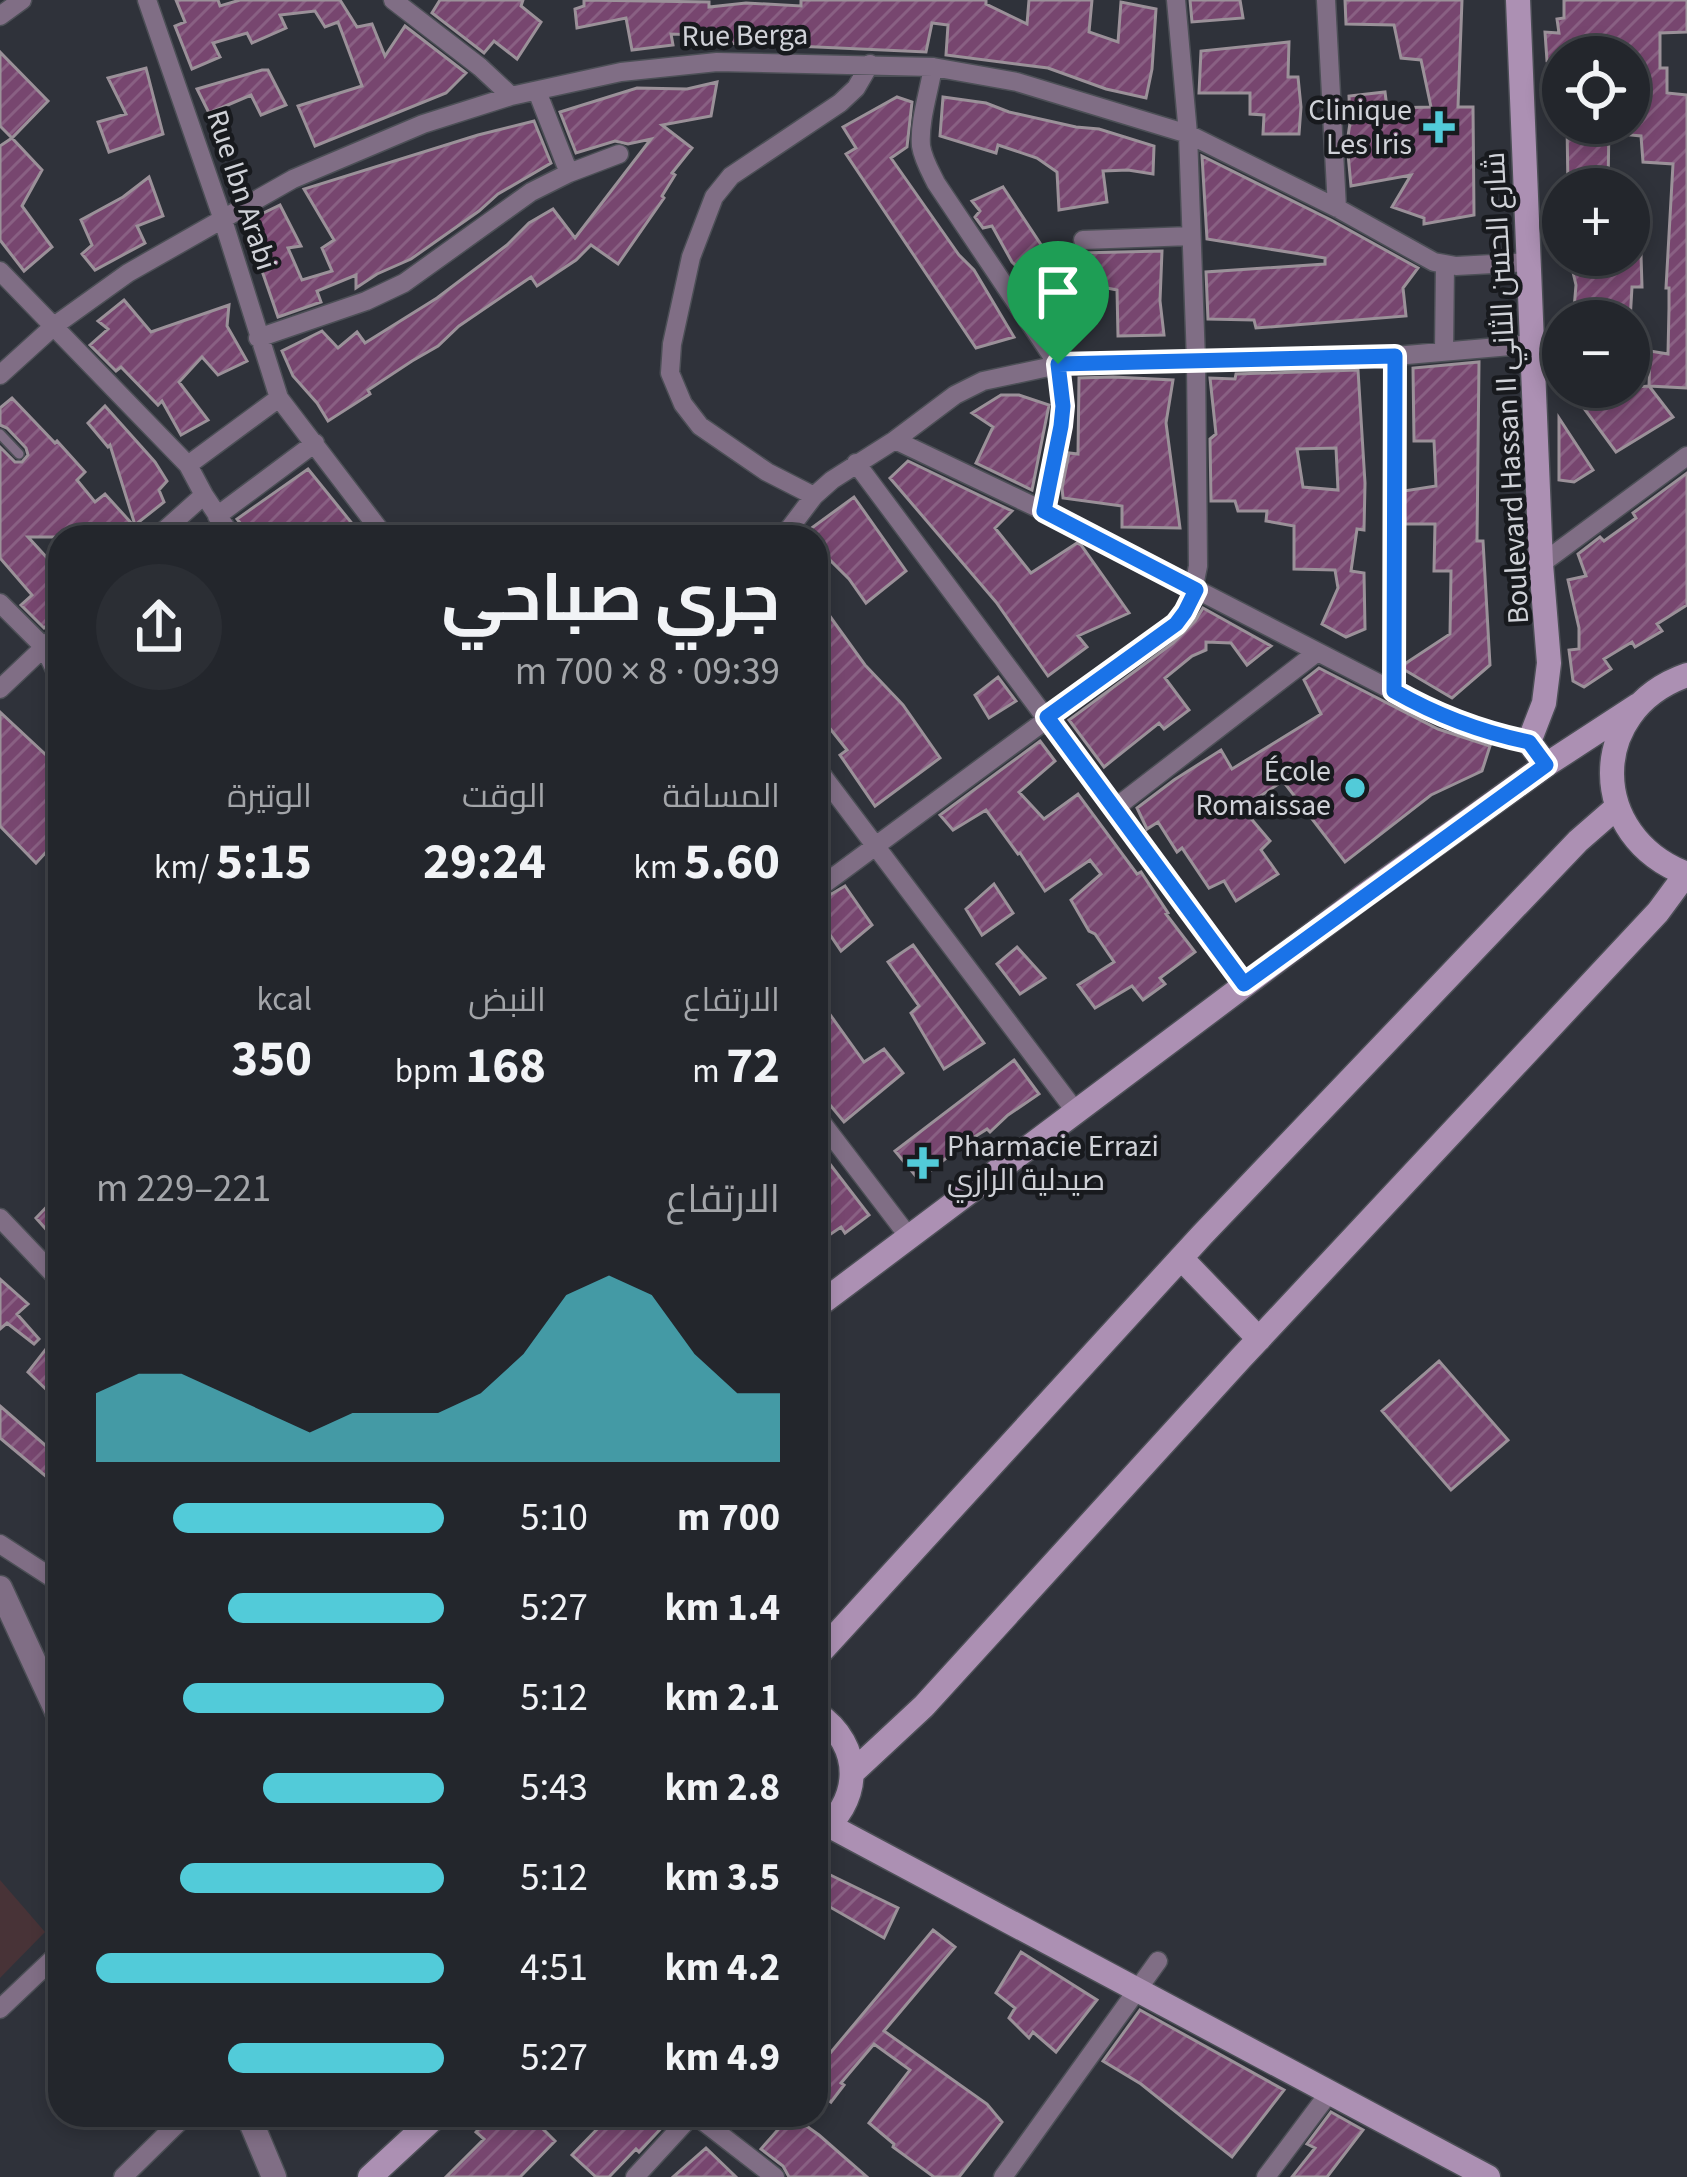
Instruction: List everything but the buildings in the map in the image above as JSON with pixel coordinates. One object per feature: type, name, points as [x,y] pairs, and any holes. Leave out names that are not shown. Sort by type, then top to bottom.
[{"type":"main road","name":"Boulevard Hassan II شارع الحسن الثاني","points":[[1518,0],[1549,663],[1544,703],[1529,742]]},
{"type":"main road","points":[[828,1298],[1244,984],[1546,765],[1675,680],[1687,662]]},
{"type":"main road","points":[[852,1773],[936,1693],[1258,1339],[1658,912],[1686,874],[1651,856],[1625,826],[1617,807],[1611,771],[1614,753],[1638,705]]},
{"type":"main road","points":[[1529,742],[1546,765]]},
{"type":"main road","points":[[828,1644],[1181,1258],[1578,841],[1617,807]]},
{"type":"main road","points":[[1181,1258],[1258,1339]]},
{"type":"main road","points":[[828,1721],[841,1736],[852,1773],[842,1811],[828,1826]]},
{"type":"main road","points":[[828,1834],[1137,1990],[1487,2177]]},
{"type":"main road","points":[[370,2177],[423,2127]]},
{"type":"street","points":[[0,16],[22,0]]},
{"type":"street","name":"Rue Ibn Arabi","points":[[147,0],[279,398],[376,525]]},
{"type":"street","points":[[393,0],[511,96]]},
{"type":"street","points":[[828,881],[1176,624],[1196,590],[1196,361],[1177,0]]},
{"type":"street","points":[[1326,0],[1337,208]]},
{"type":"street","name":"Rue Berga","points":[[0,375],[54,326],[128,273],[293,179],[402,133],[511,96],[621,72],[717,62],[933,67],[1017,82],[1187,134],[1445,265],[1529,262]]},
{"type":"street","points":[[814,496],[767,472],[700,426],[683,404],[670,374],[671,344],[691,257],[714,197],[731,176],[840,103],[870,64]]},
{"type":"street","points":[[933,67],[922,134],[926,163],[1058,364],[1063,406],[1044,511]]},
{"type":"street","points":[[537,91],[569,172]]},
{"type":"street","points":[[258,338],[404,283],[531,192],[619,154]]},
{"type":"street","points":[[1083,240],[1191,236]]},
{"type":"street","points":[[1444,351],[1445,265]]},
{"type":"street","points":[[0,271],[188,465],[223,525]]},
{"type":"street","points":[[792,525],[814,496],[856,463],[968,387],[1058,364],[1395,356],[1533,344]]},
{"type":"street","points":[[188,465],[279,398]]},
{"type":"street","points":[[895,440],[1044,511],[1423,707],[1466,726],[1529,742]]},
{"type":"street","points":[[217,516],[315,443]]},
{"type":"street","points":[[1541,564],[1687,456]]},
{"type":"street","points":[[856,463],[1244,984]]},
{"type":"street","points":[[170,525],[204,495]]},
{"type":"street","points":[[0,603],[48,655]]},
{"type":"street","points":[[0,689],[48,643]]},
{"type":"street","points":[[1115,808],[1316,653]]},
{"type":"street","points":[[828,783],[1076,1112]]},
{"type":"street","points":[[828,1130],[909,1237]]},
{"type":"street","points":[[2,1225],[48,1269]]},
{"type":"street","points":[[0,1544],[48,1567]]},
{"type":"street","points":[[0,1588],[48,1692]]},
{"type":"street","points":[[1003,2177],[1158,1961]]},
{"type":"street","points":[[0,2009],[48,1963]]},
{"type":"street","points":[[1266,2177],[1329,2093]]},
{"type":"street","points":[[123,2177],[174,2127]]},
{"type":"street","points":[[253,2127],[274,2177]]},
{"type":"street","points":[[635,2177],[682,2127]]},
{"type":"street","points":[[709,2127],[775,2177]]},
{"type":"lane","points":[[1394,691],[1395,356]]},
{"type":"lane","points":[[0,434],[19,454]]},
{"type":"shaded area","points":[[0,1880],[45,1932],[0,1978]]},
{"type":"place","name":"Clinique Les Iris","points":[[1439,127]]},
{"type":"place","name":"École Romaissae","points":[[1355,788]]},
{"type":"place","name":"Pharmacie Errazi صيدلية الرازي","points":[[923,1163]]},
{"type":"route","points":[[1395,356],[1394,691],[1466,726],[1529,742],[1546,765],[1244,984],[1047,717],[1176,624],[1196,590],[1044,511],[1063,406],[1058,364],[1395,356]]}]
